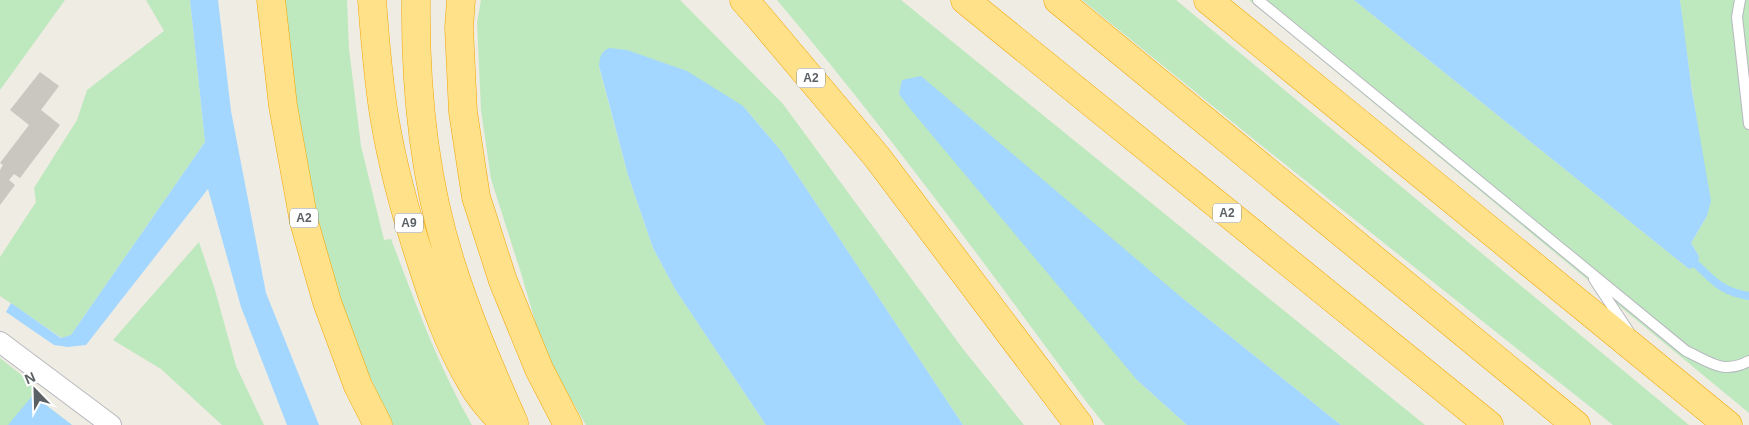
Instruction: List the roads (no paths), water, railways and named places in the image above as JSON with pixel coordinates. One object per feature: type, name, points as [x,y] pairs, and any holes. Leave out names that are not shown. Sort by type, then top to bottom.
[{"type":"highway","name":"A2","points":[[271,0],[283,106],[304,222],[326,302],[358,386],[378,425]]},
{"type":"highway","name":"A9","points":[[372,0],[378,73],[385,121],[407,217],[437,311],[455,352],[470,381],[504,425]]},
{"type":"highway","name":"A9","points":[[416,0],[416,34],[423,125],[431,183],[440,224],[451,264],[478,340],[515,425]]},
{"type":"highway","points":[[461,0],[459,28],[463,112],[476,197],[503,281],[535,360],[568,425]]},
{"type":"highway","name":"A2","points":[[744,0],[877,157],[1079,425]]},
{"type":"highway","name":"A2","points":[[965,0],[1489,425]]},
{"type":"highway","points":[[1058,0],[1576,425]]},
{"type":"highway","points":[[1208,0],[1728,425]]},
{"type":"street","points":[[0,342],[111,425]]},
{"type":"lane","points":[[1258,0],[1686,351],[1724,369],[1741,366],[1749,361]]},
{"type":"lane","points":[[1740,0],[1737,17],[1749,124]]},
{"type":"lane","points":[[1589,271],[1647,358]]},
{"type":"water","points":[[190,0],[218,0],[231,111],[266,293],[319,425],[287,425],[241,307],[208,189],[86,345],[68,347],[54,345],[6,312],[11,303],[61,338],[71,335],[205,142]]},
{"type":"water","points":[[1354,0],[1680,0],[1692,91],[1711,201],[1707,216],[1691,243],[1699,256],[1698,266],[1689,269]]},
{"type":"water","points":[[609,48],[627,50],[687,71],[743,106],[782,152],[963,425],[766,425],[675,289],[653,248],[628,175],[599,66],[602,53]]},
{"type":"water","points":[[921,76],[1181,297],[1341,425],[1187,425],[1137,380],[911,110],[899,94],[902,80]]},
{"type":"water","points":[[33,395],[72,425],[8,425]]},
{"type":"waterway","points":[[1698,266],[1720,286],[1749,296]]}]
